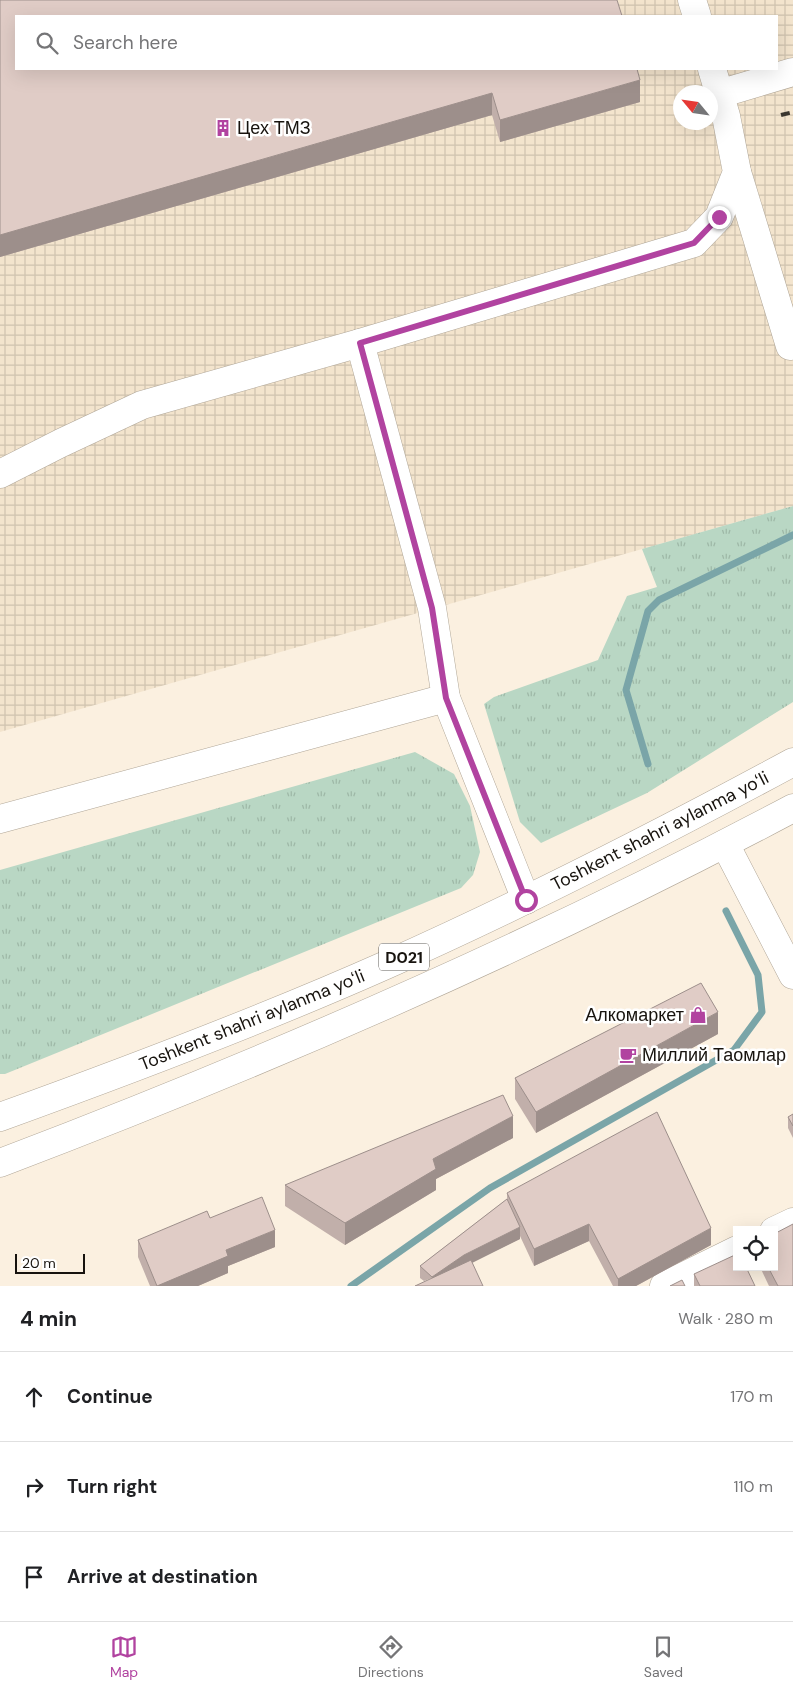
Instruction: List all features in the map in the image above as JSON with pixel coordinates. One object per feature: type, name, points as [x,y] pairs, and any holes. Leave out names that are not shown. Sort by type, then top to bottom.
[{"type":"main road","points":[[692,0],[697,15]]},
{"type":"main road","points":[[793,72],[716,81],[726,116],[737,172],[790,346],[793,345]]},
{"type":"main road","points":[[0,474],[142,405],[360,343],[694,243],[719,217],[737,172]]},
{"type":"main road","points":[[360,343],[432,608],[446,698],[526,900],[542,934]]},
{"type":"main road","points":[[0,819],[446,698]]},
{"type":"main road","name":"Toshkent shahri aylanma yoʻli","points":[[0,1117],[249,1023],[387,965],[526,900],[665,831],[793,762]]},
{"type":"main road","name":"Toshkent shahri aylanma yoʻli","points":[[0,1163],[131,1113],[271,1055],[542,934],[686,864],[793,808]]},
{"type":"main road","points":[[724,844],[786,946],[793,975]]},
{"type":"main road","points":[[778,1229],[793,1222]]},
{"type":"main road","points":[[664,1286],[733,1252]]},
{"type":"shaded area","points":[[0,0],[793,0],[793,506],[0,732]]},
{"type":"green space","points":[[793,506],[793,702],[647,793],[541,843],[520,822],[484,704],[494,697],[598,660],[627,596],[657,587],[642,549]]},
{"type":"green space","points":[[415,752],[454,774],[470,806],[480,852],[473,875],[461,888],[5,1074],[0,1074],[0,870]]},
{"type":"building","name":"Цех ТМЗ","points":[[0,0],[617,0],[622,15],[15,15],[15,70],[637,70],[640,80],[500,120],[492,93],[0,235]]},
{"type":"building","points":[[701,983],[718,1012],[536,1112],[515,1078]]},
{"type":"building","points":[[503,1095],[513,1116],[433,1159],[436,1169],[345,1223],[285,1185]]},
{"type":"building","points":[[657,1112],[711,1228],[618,1279],[589,1224],[534,1249],[507,1193]]},
{"type":"building","points":[[793,1114],[793,1126],[788,1117]]},
{"type":"building","points":[[262,1197],[275,1230],[226,1250],[228,1256],[157,1286],[138,1240],[207,1211],[210,1218]]},
{"type":"building","points":[[507,1199],[520,1227],[464,1255],[432,1277],[420,1266]]},
{"type":"building","points":[[793,1224],[793,1286],[778,1286],[770,1271],[778,1271],[778,1232]]},
{"type":"building","points":[[733,1256],[733,1271],[748,1271],[755,1286],[700,1286],[694,1274]]},
{"type":"building","points":[[471,1260],[483,1286],[415,1286]]},
{"type":"building","points":[[682,1280],[685,1286],[670,1286]]},
{"type":"waterway","points":[[648,764],[626,690],[648,611],[659,600],[793,535]]},
{"type":"waterway","points":[[351,1286],[490,1188],[734,1050],[762,1012],[758,975],[726,911]]},
{"type":"railway","points":[[781,115],[793,112]]},
{"type":"place","name":"Цех ТМЗ","points":[[223,128]]},
{"type":"place","name":"Алкомаркет","points":[[698,1015]]},
{"type":"place","name":"Миллий Таомлар","points":[[628,1055]]},
{"type":"route","points":[[526,900],[446,698],[432,608],[360,343],[694,243],[719,217]]}]
